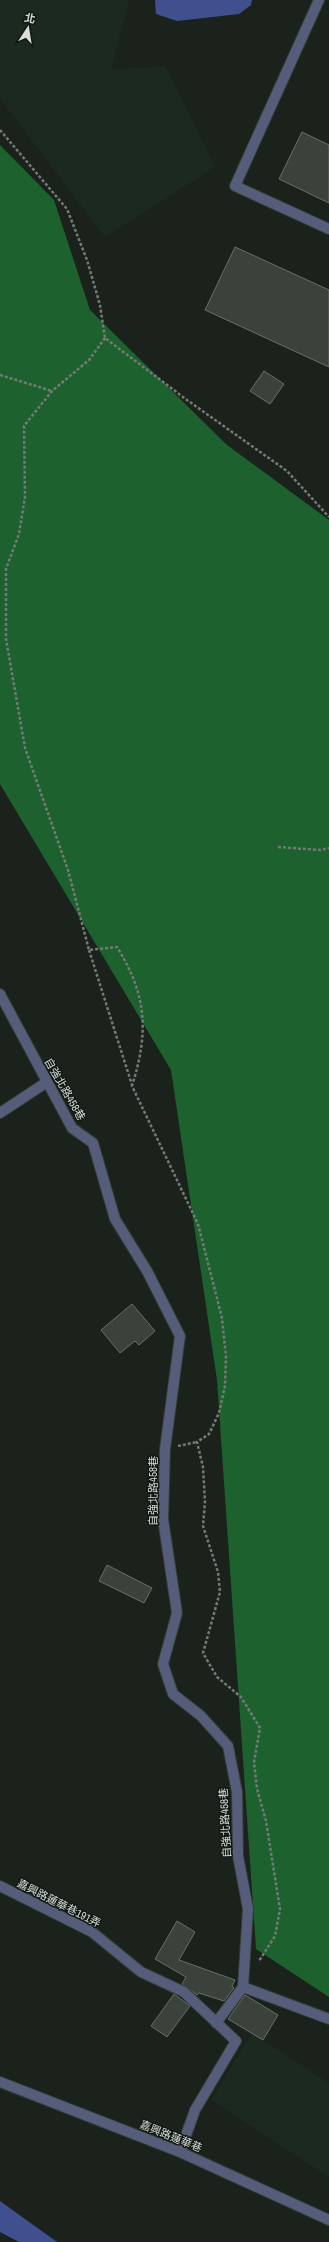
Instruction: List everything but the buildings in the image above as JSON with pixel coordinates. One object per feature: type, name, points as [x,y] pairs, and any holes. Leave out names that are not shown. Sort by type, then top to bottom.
[{"type":"lane","points":[[319,0],[235,186],[329,229]]},
{"type":"lane","name":"自強北路458巷","points":[[0,994],[72,1128],[93,1143],[115,1219],[147,1271],[180,1336],[165,1449],[163,1519],[177,1613],[163,1664],[173,1694],[201,1716],[228,1746],[237,1792],[238,1856],[248,1908],[243,1987]]},
{"type":"lane","points":[[0,1113],[47,1082]]},
{"type":"lane","name":"嘉興路蓮華巷191弄","points":[[0,1886],[92,1932],[142,1972],[184,1992],[236,2041],[195,2110],[180,2152]]},
{"type":"lane","points":[[216,2023],[243,1987],[329,2019]]},
{"type":"lane","name":"嘉興路蓮華巷","points":[[0,2082],[180,2152],[329,2220]]},
{"type":"path","points":[[0,130],[66,209],[88,260],[100,305],[105,338],[187,400],[287,472],[329,517]]},
{"type":"path","points":[[105,338],[89,360],[52,391],[24,426],[25,497],[19,534],[6,569],[6,639],[25,748],[68,870],[89,950],[132,1086],[198,1224],[222,1318],[226,1357],[225,1386],[219,1413],[209,1434],[197,1442],[204,1474],[205,1502],[203,1526],[218,1572],[220,1592],[203,1653],[217,1677],[241,1697],[260,1728],[254,1762],[257,1789],[266,1821],[280,1909],[275,1936],[243,1987]]},
{"type":"path","points":[[0,375],[52,391]]},
{"type":"path","points":[[278,847],[320,850],[329,848]]},
{"type":"path","points":[[89,950],[117,947],[129,967],[141,999],[142,1040],[140,1062],[132,1086]]},
{"type":"shaded area","points":[[0,0],[129,0],[111,70],[165,66],[215,167],[105,237],[0,99]]},
{"type":"shaded area","points":[[252,2033],[329,2083],[329,2177],[211,2100]]},
{"type":"green space","points":[[0,145],[54,200],[90,310],[227,445],[329,520],[329,1997],[256,1949],[217,1380],[171,1070],[0,784]]},
{"type":"water","points":[[155,0],[252,0],[251,5],[239,14],[177,21],[156,14]]},
{"type":"water","points":[[0,2201],[57,2242],[19,2242],[0,2232]]}]
